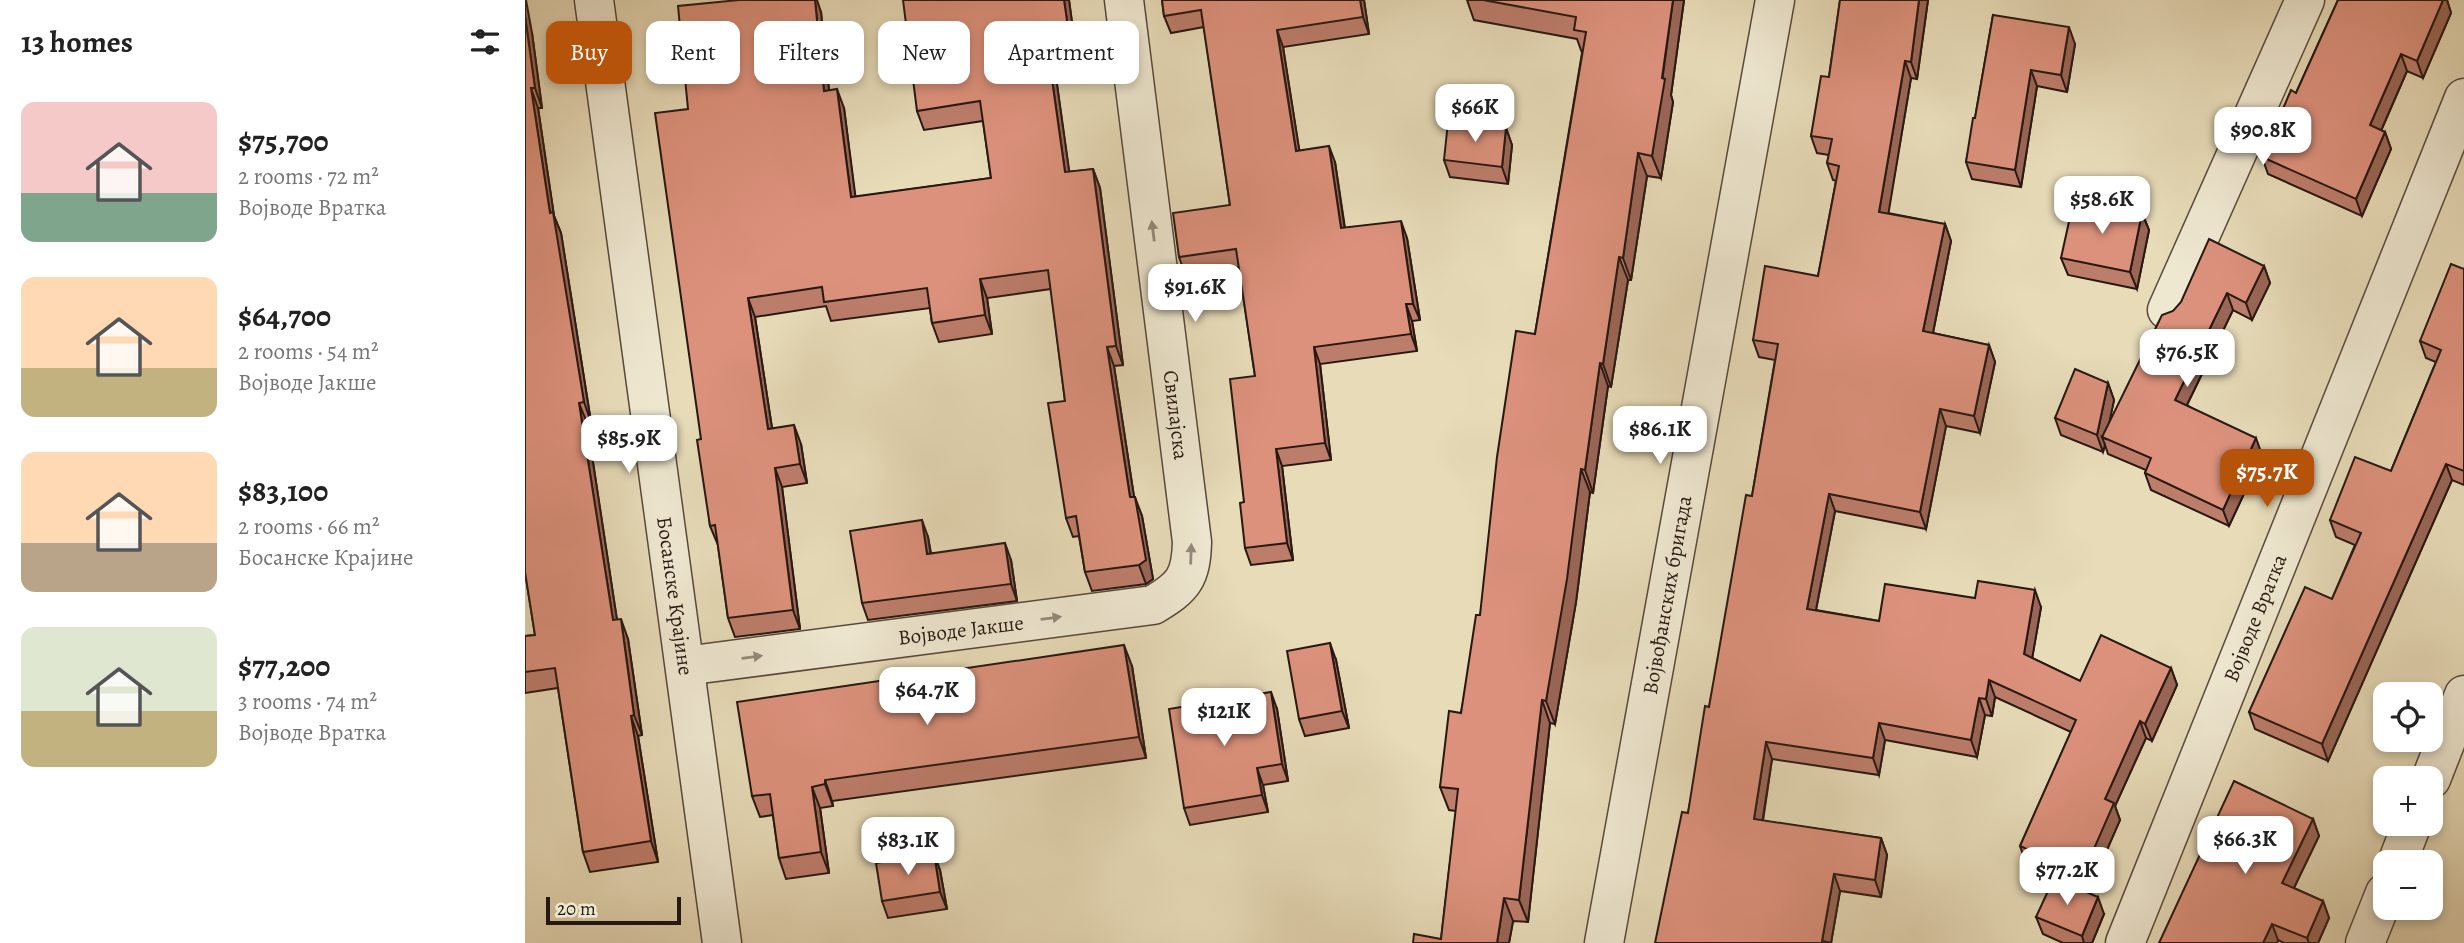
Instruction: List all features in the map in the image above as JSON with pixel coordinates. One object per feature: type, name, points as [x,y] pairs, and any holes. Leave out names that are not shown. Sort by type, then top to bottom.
[{"type":"street","name":"Босанске Крајине","points":[[594,0],[722,943]]},
{"type":"street","name":"Свилајска","points":[[1124,0],[1192,542],[1191,565],[1184,583],[1153,605]]},
{"type":"street","name":"Војвођанских бригада","points":[[1604,943],[1775,0]]},
{"type":"street","points":[[2167,310],[2305,0]]},
{"type":"street","name":"Војводе Вратка","points":[[2125,943],[2464,98]]},
{"type":"street","name":"Војводе Јакше","points":[[685,666],[1153,605]]},
{"type":"street","points":[[2436,766],[2464,695]]},
{"type":"street","points":[[2365,943],[2374,920]]},
{"type":"building","points":[[739,0],[815,0],[817,21],[754,21],[754,84],[823,84],[824,91],[837,89],[851,197],[991,178],[980,101],[917,111],[914,84],[970,84],[970,21],[906,21],[903,0],[1064,0],[1067,21],[984,21],[984,84],[1053,84],[1065,172],[1093,169],[1116,346],[1107,347],[1130,497],[1135,497],[1146,560],[1139,565],[1085,572],[1076,516],[1066,518],[1048,403],[1065,401],[1048,270],[980,279],[985,315],[932,323],[927,288],[824,302],[822,287],[748,298],[768,429],[794,425],[800,464],[775,468],[793,610],[728,618],[715,525],[710,526],[697,440],[701,439],[655,113],[688,109],[686,84],[740,84],[740,21],[679,21],[678,6]]},
{"type":"building","points":[[1162,0],[1360,0],[1363,17],[1277,30],[1296,151],[1329,146],[1341,228],[1401,221],[1413,304],[1406,304],[1411,334],[1314,347],[1325,443],[1276,449],[1287,543],[1245,548],[1240,503],[1244,502],[1230,379],[1255,376],[1236,249],[1179,257],[1173,213],[1230,205],[1201,10],[1164,16]]},
{"type":"building","points":[[1483,0],[1673,0],[1662,78],[1665,79],[1652,156],[1638,153],[1623,258],[1619,257],[1603,364],[1600,363],[1585,470],[1581,469],[1567,579],[1546,701],[1542,700],[1519,900],[1504,898],[1497,943],[1413,943],[1414,934],[1441,939],[1458,789],[1440,787],[1449,711],[1461,713],[1476,615],[1480,615],[1497,457],[1516,331],[1535,334],[1586,32],[1574,30],[1576,17]]},
{"type":"building","points":[[1840,0],[1919,0],[1911,62],[1905,61],[1879,212],[1945,224],[1923,331],[1989,345],[1974,416],[1940,409],[1920,512],[1829,494],[1807,609],[1879,621],[1885,584],[1975,598],[1978,581],[2035,590],[2024,654],[2080,681],[2101,635],[2171,668],[2145,724],[2140,721],[2105,799],[2114,803],[2083,874],[2020,846],[2076,720],[1989,680],[1986,699],[1979,698],[1971,740],[1879,723],[1873,758],[1766,742],[1754,819],[1881,838],[1875,880],[1834,874],[1822,941],[1830,943],[1655,943],[1682,812],[1688,813],[1705,706],[1709,707],[1746,495],[1752,496],[1778,344],[1753,340],[1765,266],[1818,276],[1839,166],[1827,163],[1832,139],[1811,136],[1821,76],[1829,77]]},
{"type":"building","points":[[2338,0],[2443,0],[2417,61],[2401,54],[2370,125],[2385,132],[2356,199],[2262,157],[2291,90],[2296,93]]},
{"type":"building","points":[[1993,15],[2069,27],[2061,75],[2031,70],[2015,170],[1966,162]]},
{"type":"building","points":[[525,16],[535,88],[531,88],[550,213],[553,212],[584,402],[579,403],[613,620],[621,619],[634,715],[631,716],[651,841],[583,852],[555,668],[525,672],[525,636],[535,635],[525,572]]},
{"type":"building","points":[[1448,122],[1506,128],[1502,167],[1444,160]]},
{"type":"building","points":[[2074,199],[2142,213],[2130,272],[2061,258]]},
{"type":"building","points":[[2209,239],[2264,266],[2246,303],[2227,293],[2175,400],[2256,438],[2223,510],[2145,473],[2151,458],[2102,437],[2162,315],[2173,311],[2181,302]]},
{"type":"building","points":[[2451,264],[2464,269],[2464,471],[2446,464],[2322,744],[2249,712],[2305,587],[2332,599],[2361,533],[2330,520],[2355,457],[2391,471],[2441,350],[2420,341]]},
{"type":"building","points":[[2075,369],[2108,383],[2097,435],[2055,418]]},
{"type":"building","points":[[922,520],[927,554],[1005,543],[1011,584],[862,603],[850,531]]},
{"type":"building","points":[[1330,643],[1342,711],[1299,719],[1287,651]]},
{"type":"building","points":[[1124,645],[1139,737],[825,780],[825,784],[812,787],[821,852],[779,858],[770,794],[752,796],[737,702]]},
{"type":"building","points":[[1271,692],[1282,764],[1257,768],[1262,795],[1184,808],[1169,709]]},
{"type":"building","points":[[2234,781],[2313,819],[2282,883],[2323,901],[2307,938],[2272,924],[2263,943],[2159,943]]},
{"type":"building","points":[[934,853],[940,892],[882,901],[876,863]]},
{"type":"building","points":[[2054,878],[2098,897],[2082,936],[2036,917]]}]
